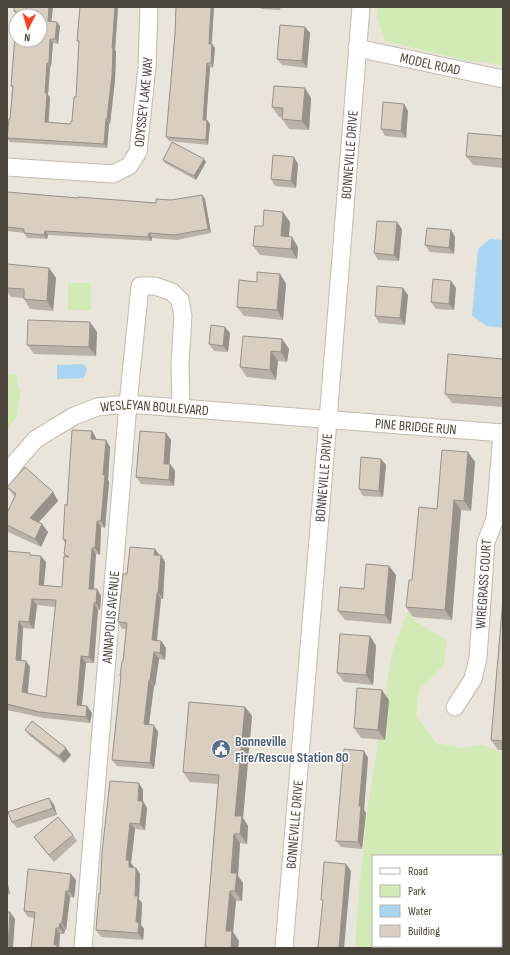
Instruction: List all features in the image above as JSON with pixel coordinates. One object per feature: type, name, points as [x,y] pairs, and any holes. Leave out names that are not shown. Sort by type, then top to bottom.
[{"type":"street","name":"ODYSSEY LAKE WAY","points":[[7,167],[113,174],[129,166],[138,152],[147,67],[149,7]]},
{"type":"street","name":"BONNEVILLE DRIVE","points":[[284,948],[361,7]]},
{"type":"street","name":"MODEL ROAD","points":[[358,48],[503,79]]},
{"type":"street","name":"ANNAPOLIS AVENUE","points":[[83,948],[128,404],[140,286],[155,286],[172,292],[180,300],[183,316],[180,363],[181,408]]},
{"type":"street","name":"WESLEYAN BOULEVARD","points":[[7,477],[14,464],[36,440],[74,416],[97,407],[128,404],[328,420]]},
{"type":"street","name":"PINE BRIDGE RUN","points":[[328,420],[502,433]]},
{"type":"street","name":"WIREGRASS COURT","points":[[455,707],[473,679],[478,658],[486,542],[495,519],[502,433]]},
{"type":"shaded area","points":[[7,7],[503,7],[503,948],[7,948],[7,436],[8,429],[14,421],[20,401],[18,388],[12,374],[7,374]]},
{"type":"green space","points":[[378,7],[503,7],[503,65],[464,60],[385,41],[377,17]]},
{"type":"green space","points":[[68,283],[91,283],[91,310],[68,310]]},
{"type":"green space","points":[[7,374],[17,375],[20,400],[18,415],[8,429],[7,436]]},
{"type":"green space","points":[[408,610],[415,621],[447,641],[444,665],[419,690],[416,716],[436,743],[462,748],[483,745],[503,753],[503,948],[355,948],[359,889],[368,805],[391,659]]},
{"type":"water","points":[[490,239],[503,240],[503,328],[487,326],[472,316],[478,249]]},
{"type":"water","points":[[83,364],[87,369],[84,378],[57,379],[57,365]]},
{"type":"building","points":[[14,7],[49,7],[48,21],[48,8],[14,8]]},
{"type":"building","points":[[80,7],[115,7],[112,75],[104,144],[7,138],[13,86],[11,86],[14,48],[48,48],[48,21],[57,22],[55,39],[50,39],[49,63],[47,63],[45,122],[70,124],[72,121],[74,97],[76,97],[79,41],[77,41]]},
{"type":"building","points":[[176,7],[211,7],[209,44],[212,44],[211,63],[207,63],[203,120],[207,120],[206,140],[166,137]]},
{"type":"building","points":[[280,25],[305,27],[302,61],[277,59]]},
{"type":"building","points":[[274,86],[305,88],[302,121],[282,119],[283,108],[272,107]]},
{"type":"building","points":[[383,102],[404,104],[401,131],[381,129]]},
{"type":"building","points":[[468,133],[503,136],[503,159],[466,156]]},
{"type":"building","points":[[172,142],[204,159],[194,176],[163,160]]},
{"type":"building","points":[[273,155],[294,157],[291,181],[271,179]]},
{"type":"building","points":[[7,192],[156,203],[156,199],[171,200],[202,195],[208,229],[174,235],[149,233],[148,237],[45,231],[44,235],[24,233],[24,229],[7,227]]},
{"type":"building","points":[[264,210],[283,212],[281,236],[292,237],[291,249],[253,246],[255,226],[263,226]]},
{"type":"building","points":[[377,221],[397,222],[394,255],[374,253]]},
{"type":"building","points":[[427,228],[451,230],[449,248],[425,245]]},
{"type":"building","points":[[7,264],[49,268],[47,301],[24,299],[24,289],[7,288]]},
{"type":"building","points":[[257,272],[280,274],[277,310],[237,307],[239,280],[257,282]]},
{"type":"building","points":[[433,279],[451,281],[449,304],[431,302]]},
{"type":"building","points":[[377,286],[403,288],[400,318],[375,316]]},
{"type":"building","points":[[28,320],[90,322],[89,347],[27,345]]},
{"type":"building","points":[[211,325],[225,327],[223,346],[209,344]]},
{"type":"building","points":[[243,336],[282,339],[281,352],[271,351],[270,370],[240,367]]},
{"type":"building","points":[[448,354],[503,359],[503,398],[445,394]]},
{"type":"building","points":[[72,430],[92,431],[91,439],[106,440],[101,521],[97,521],[95,548],[92,548],[89,589],[97,589],[96,603],[94,603],[89,657],[81,656],[77,705],[87,706],[86,717],[39,712],[7,704],[7,551],[30,553],[30,555],[41,556],[39,585],[62,587],[64,556],[69,557],[64,554],[66,540],[63,539],[65,504],[67,506]],"holes":[[[32,599],[56,600],[46,697],[22,692],[26,661],[16,660],[19,621],[29,622]]]},
{"type":"building","points":[[140,431],[166,433],[164,464],[170,464],[169,480],[136,477]]},
{"type":"building","points":[[442,450],[468,452],[464,501],[454,500],[445,610],[406,607],[409,580],[412,580],[419,507],[437,509]]},
{"type":"building","points":[[361,457],[381,459],[379,491],[359,489]]},
{"type":"building","points":[[25,467],[53,492],[30,518],[42,524],[35,539],[7,525],[7,513],[16,494],[7,487]]},
{"type":"building","points":[[130,547],[155,549],[154,555],[161,555],[152,640],[161,641],[160,653],[154,652],[144,724],[154,725],[150,763],[112,760],[127,623],[118,622],[123,574],[127,574]]},
{"type":"building","points":[[366,564],[389,566],[385,615],[338,611],[340,587],[364,589]]},
{"type":"building","points":[[503,599],[503,741],[491,740]]},
{"type":"building","points":[[340,634],[370,636],[366,675],[337,673]]},
{"type":"building","points":[[357,688],[382,690],[378,730],[354,728]]},
{"type":"building","points":[[189,702],[245,707],[235,816],[242,816],[240,834],[234,834],[231,873],[237,873],[235,891],[230,891],[226,931],[232,931],[231,948],[205,947],[219,775],[183,772]]},
{"type":"building","points":[[32,721],[66,748],[59,756],[25,730]]},
{"type":"building","points":[[344,749],[364,751],[359,806],[361,806],[358,842],[336,841]]},
{"type":"building","points":[[110,781],[139,783],[138,801],[143,801],[140,824],[130,823],[126,860],[129,860],[129,867],[136,868],[135,896],[138,896],[136,922],[139,922],[138,933],[96,930],[99,893],[100,894],[102,852]]},
{"type":"building","points":[[49,798],[53,808],[12,822],[8,812]]},
{"type":"building","points":[[58,817],[73,835],[49,855],[34,837]]},
{"type":"building","points":[[324,862],[346,864],[339,948],[318,948],[323,900],[321,900]]},
{"type":"building","points":[[28,869],[71,874],[69,891],[66,891],[62,923],[60,923],[59,928],[56,928],[54,945],[57,945],[57,948],[31,948],[35,912],[24,911]]},
{"type":"building","points":[[7,912],[10,912],[8,946],[7,945]]},
{"type":"place","name":"Bonneville Fire/Rescue Station 80","points":[[221,749]]}]
